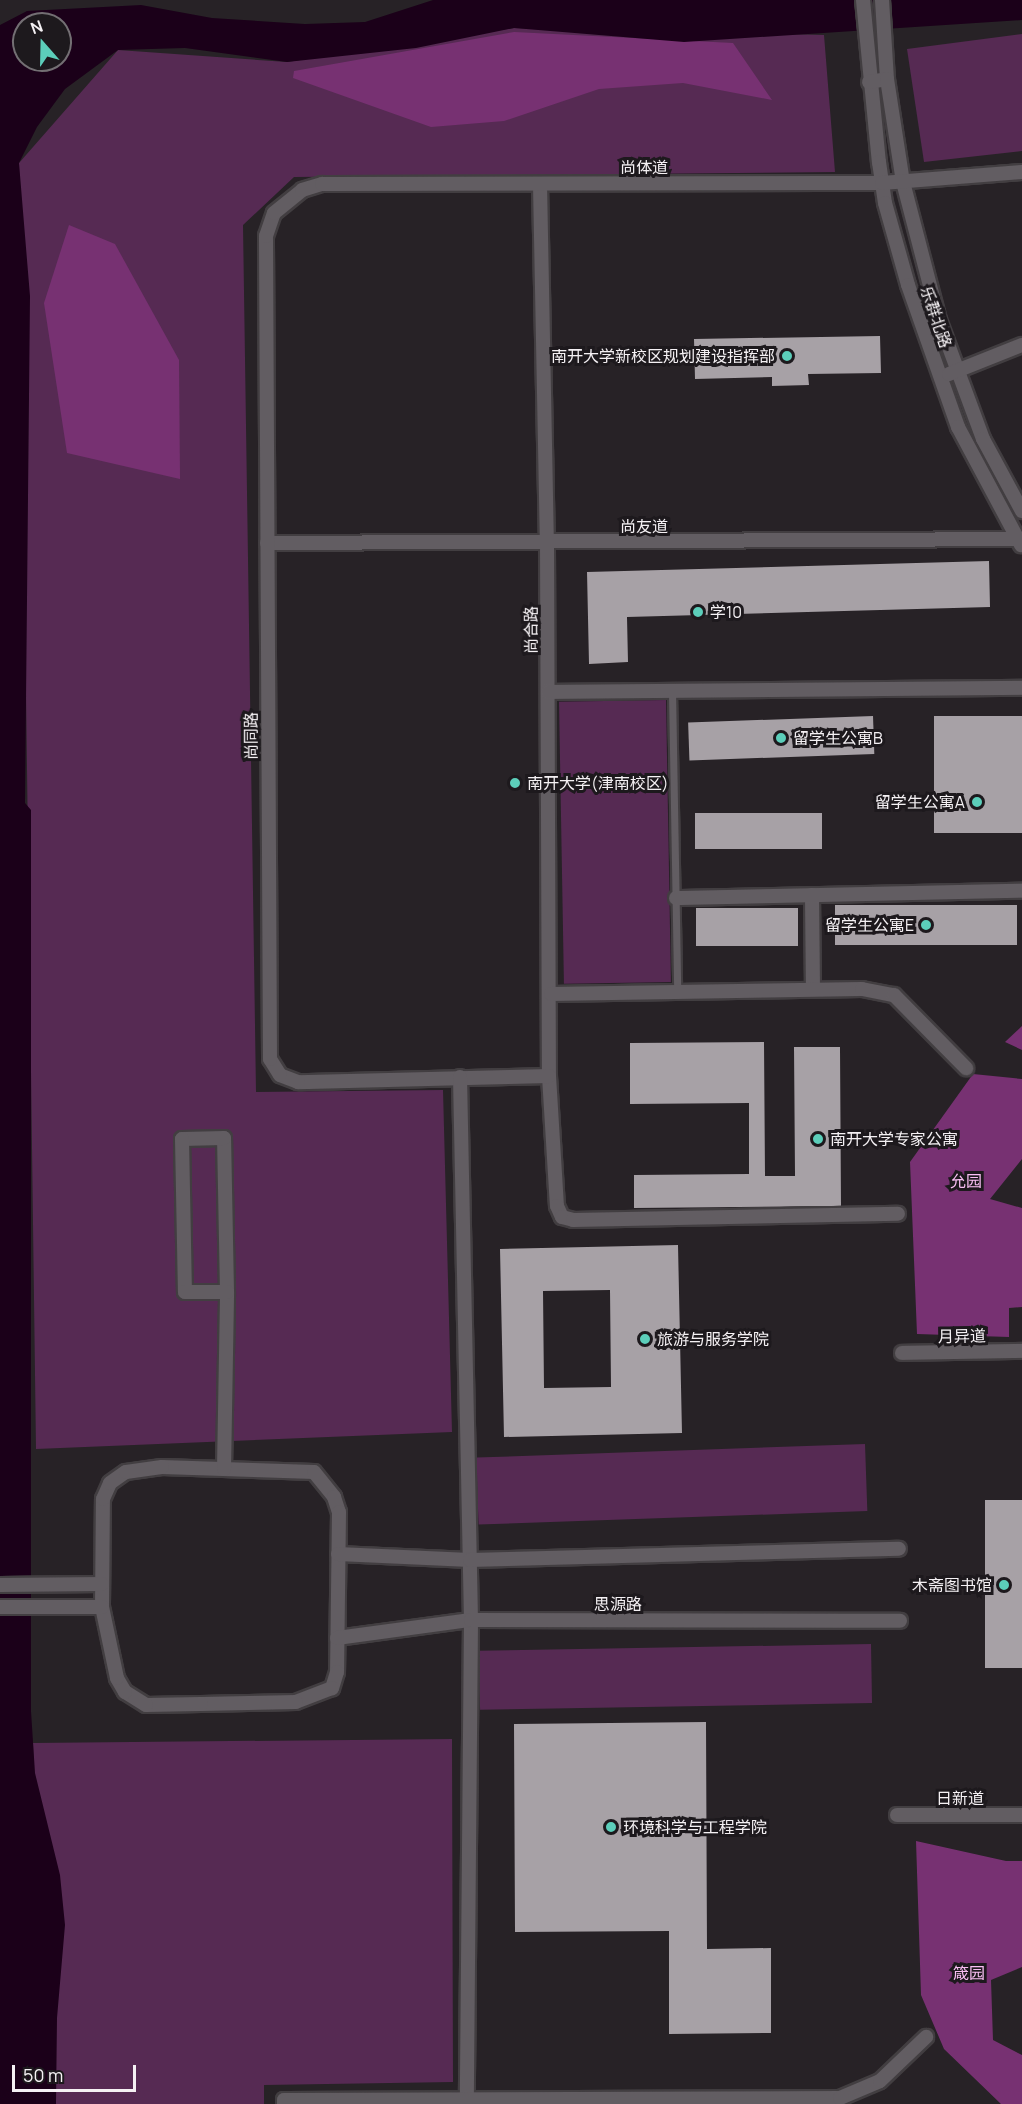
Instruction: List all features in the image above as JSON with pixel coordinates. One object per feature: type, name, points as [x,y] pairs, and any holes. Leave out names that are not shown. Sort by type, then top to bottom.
[{"type":"street","name":"乐群北路","points":[[863,0],[869,82],[882,183],[908,285],[939,378],[958,426],[1020,542]]},
{"type":"street","name":"乐群北路","points":[[882,0],[887,79],[903,182],[918,249],[957,371],[983,438],[1022,511]]},
{"type":"street","points":[[869,82],[887,79]]},
{"type":"street","name":"尚体道","points":[[274,213],[302,190],[322,184],[882,183],[1022,172]]},
{"type":"street","name":"尚合路","points":[[540,184],[547,543],[551,994],[549,1076],[556,1206],[562,1217],[898,1214]]},
{"type":"street","name":"尚同路","points":[[274,213],[266,236],[270,1059],[280,1075],[298,1082],[549,1076]]},
{"type":"street","points":[[939,378],[1022,345]]},
{"type":"street","name":"尚友道","points":[[267,543],[1020,542]]},
{"type":"street","points":[[548,692],[1022,688]]},
{"type":"street","points":[[676,898],[1022,891]]},
{"type":"street","points":[[812,895],[813,990]]},
{"type":"street","points":[[551,994],[862,989],[894,995],[966,1068]]},
{"type":"street","points":[[460,1077],[471,1620],[467,2099]]},
{"type":"street","points":[[224,1469],[227,1292],[224,1138],[182,1139],[185,1292],[227,1292]]},
{"type":"street","name":"月异道","points":[[902,1353],[1022,1352]]},
{"type":"street","points":[[162,1467],[224,1469],[314,1472],[334,1497],[339,1512],[338,1638],[337,1672],[332,1688],[316,1697],[296,1702],[146,1706],[125,1692],[117,1678],[102,1607],[103,1499],[110,1483],[126,1472],[162,1467]]},
{"type":"street","points":[[338,1554],[470,1560],[899,1549]]},
{"type":"street","points":[[0,1585],[102,1584]]},
{"type":"street","points":[[0,1607],[102,1607]]},
{"type":"street","name":"思源路","points":[[338,1638],[471,1620],[900,1621]]},
{"type":"street","name":"日新道","points":[[897,1815],[1022,1815]]},
{"type":"street","points":[[284,2102],[840,2098],[880,2080],[926,2037]]},
{"type":"lane","points":[[672,691],[677,992]]},
{"type":"shaded area","points":[[433,0],[1022,0],[1022,20],[684,42],[514,28],[416,48],[287,62],[185,48],[118,50],[65,89],[37,127],[19,163],[30,296],[25,803],[31,810],[31,1711],[35,1773],[60,1875],[65,1925],[57,2018],[56,2104],[0,2104],[0,25],[12,19],[12,72],[72,72],[72,12],[25,12],[141,5],[212,18],[305,24],[365,22]]},
{"type":"shaded area","points":[[514,28],[824,35],[835,172],[294,177],[243,225],[256,1092],[443,1090],[452,1432],[36,1449],[19,163],[118,50],[287,62]]},
{"type":"shaded area","points":[[1022,34],[1022,151],[924,162],[907,49]]},
{"type":"shaded area","points":[[666,700],[671,982],[564,984],[559,702]]},
{"type":"shaded area","points":[[865,1444],[867,1511],[479,1525],[476,1458]]},
{"type":"shaded area","points":[[871,1644],[872,1703],[480,1710],[479,1651]]},
{"type":"shaded area","points":[[452,1739],[453,2082],[264,2085],[264,2104],[41,2104],[33,1743]]},
{"type":"green space","points":[[514,32],[733,43],[772,100],[683,83],[599,89],[504,121],[431,127],[293,78],[294,71]]},
{"type":"green space","points":[[69,225],[115,244],[179,360],[180,479],[67,453],[44,303]]},
{"type":"green space","points":[[1022,1026],[1022,1050],[1005,1042]]},
{"type":"green space","name":"允园","points":[[973,1074],[1022,1079],[1022,1159],[990,1199],[1022,1208],[1022,1307],[1009,1308],[1009,1337],[917,1334],[910,1162]]},
{"type":"green space","name":"箴园","points":[[916,1841],[1006,1861],[1022,1861],[1022,1967],[991,1980],[993,2040],[1022,2055],[1022,2104],[1001,2104],[944,2049],[921,1995]]},
{"type":"building","name":"南开大学新校区规划建设指挥部","points":[[880,336],[881,373],[808,374],[809,385],[772,386],[772,377],[695,379],[694,339]]},
{"type":"building","name":"学10","points":[[989,561],[990,607],[627,617],[628,662],[589,664],[587,572]]},
{"type":"building","name":"留学生公寓B","points":[[873,716],[874,754],[689,760],[688,722]]},
{"type":"building","name":"留学生公寓A","points":[[934,716],[1022,716],[1022,833],[934,833]]},
{"type":"building","points":[[695,813],[822,813],[822,849],[695,849]]},
{"type":"building","name":"留学生公寓E","points":[[835,905],[1017,905],[1017,945],[835,945]]},
{"type":"building","points":[[696,908],[798,908],[798,946],[696,946]]},
{"type":"building","name":"南开大学专家公寓","points":[[764,1042],[765,1176],[795,1176],[794,1047],[840,1047],[841,1206],[634,1208],[634,1175],[749,1174],[749,1103],[630,1104],[630,1043]]},
{"type":"building","name":"旅游与服务学院","points":[[678,1245],[682,1433],[504,1437],[500,1249]],"holes":[[[610,1290],[611,1387],[544,1388],[543,1291]]]},
{"type":"building","name":"木斋图书馆","points":[[985,1500],[1022,1500],[1022,1668],[985,1668]]},
{"type":"building","name":"环境科学与工程学院","points":[[706,1722],[707,1949],[771,1948],[771,2033],[669,2034],[669,1931],[515,1932],[514,1724]]},
{"type":"place","name":"南开大学新校区规划建设指挥部","points":[[787,356]]},
{"type":"place","name":"学10","points":[[698,612]]},
{"type":"place","name":"留学生公寓B","points":[[781,738]]},
{"type":"place","name":"南开大学(津南校区)","points":[[515,783]]},
{"type":"place","name":"留学生公寓A","points":[[977,802]]},
{"type":"place","name":"留学生公寓E","points":[[926,925]]},
{"type":"place","name":"南开大学专家公寓","points":[[818,1139]]},
{"type":"place","name":"旅游与服务学院","points":[[645,1339]]},
{"type":"place","name":"木斋图书馆","points":[[1004,1585]]},
{"type":"place","name":"环境科学与工程学院","points":[[611,1827]]}]
